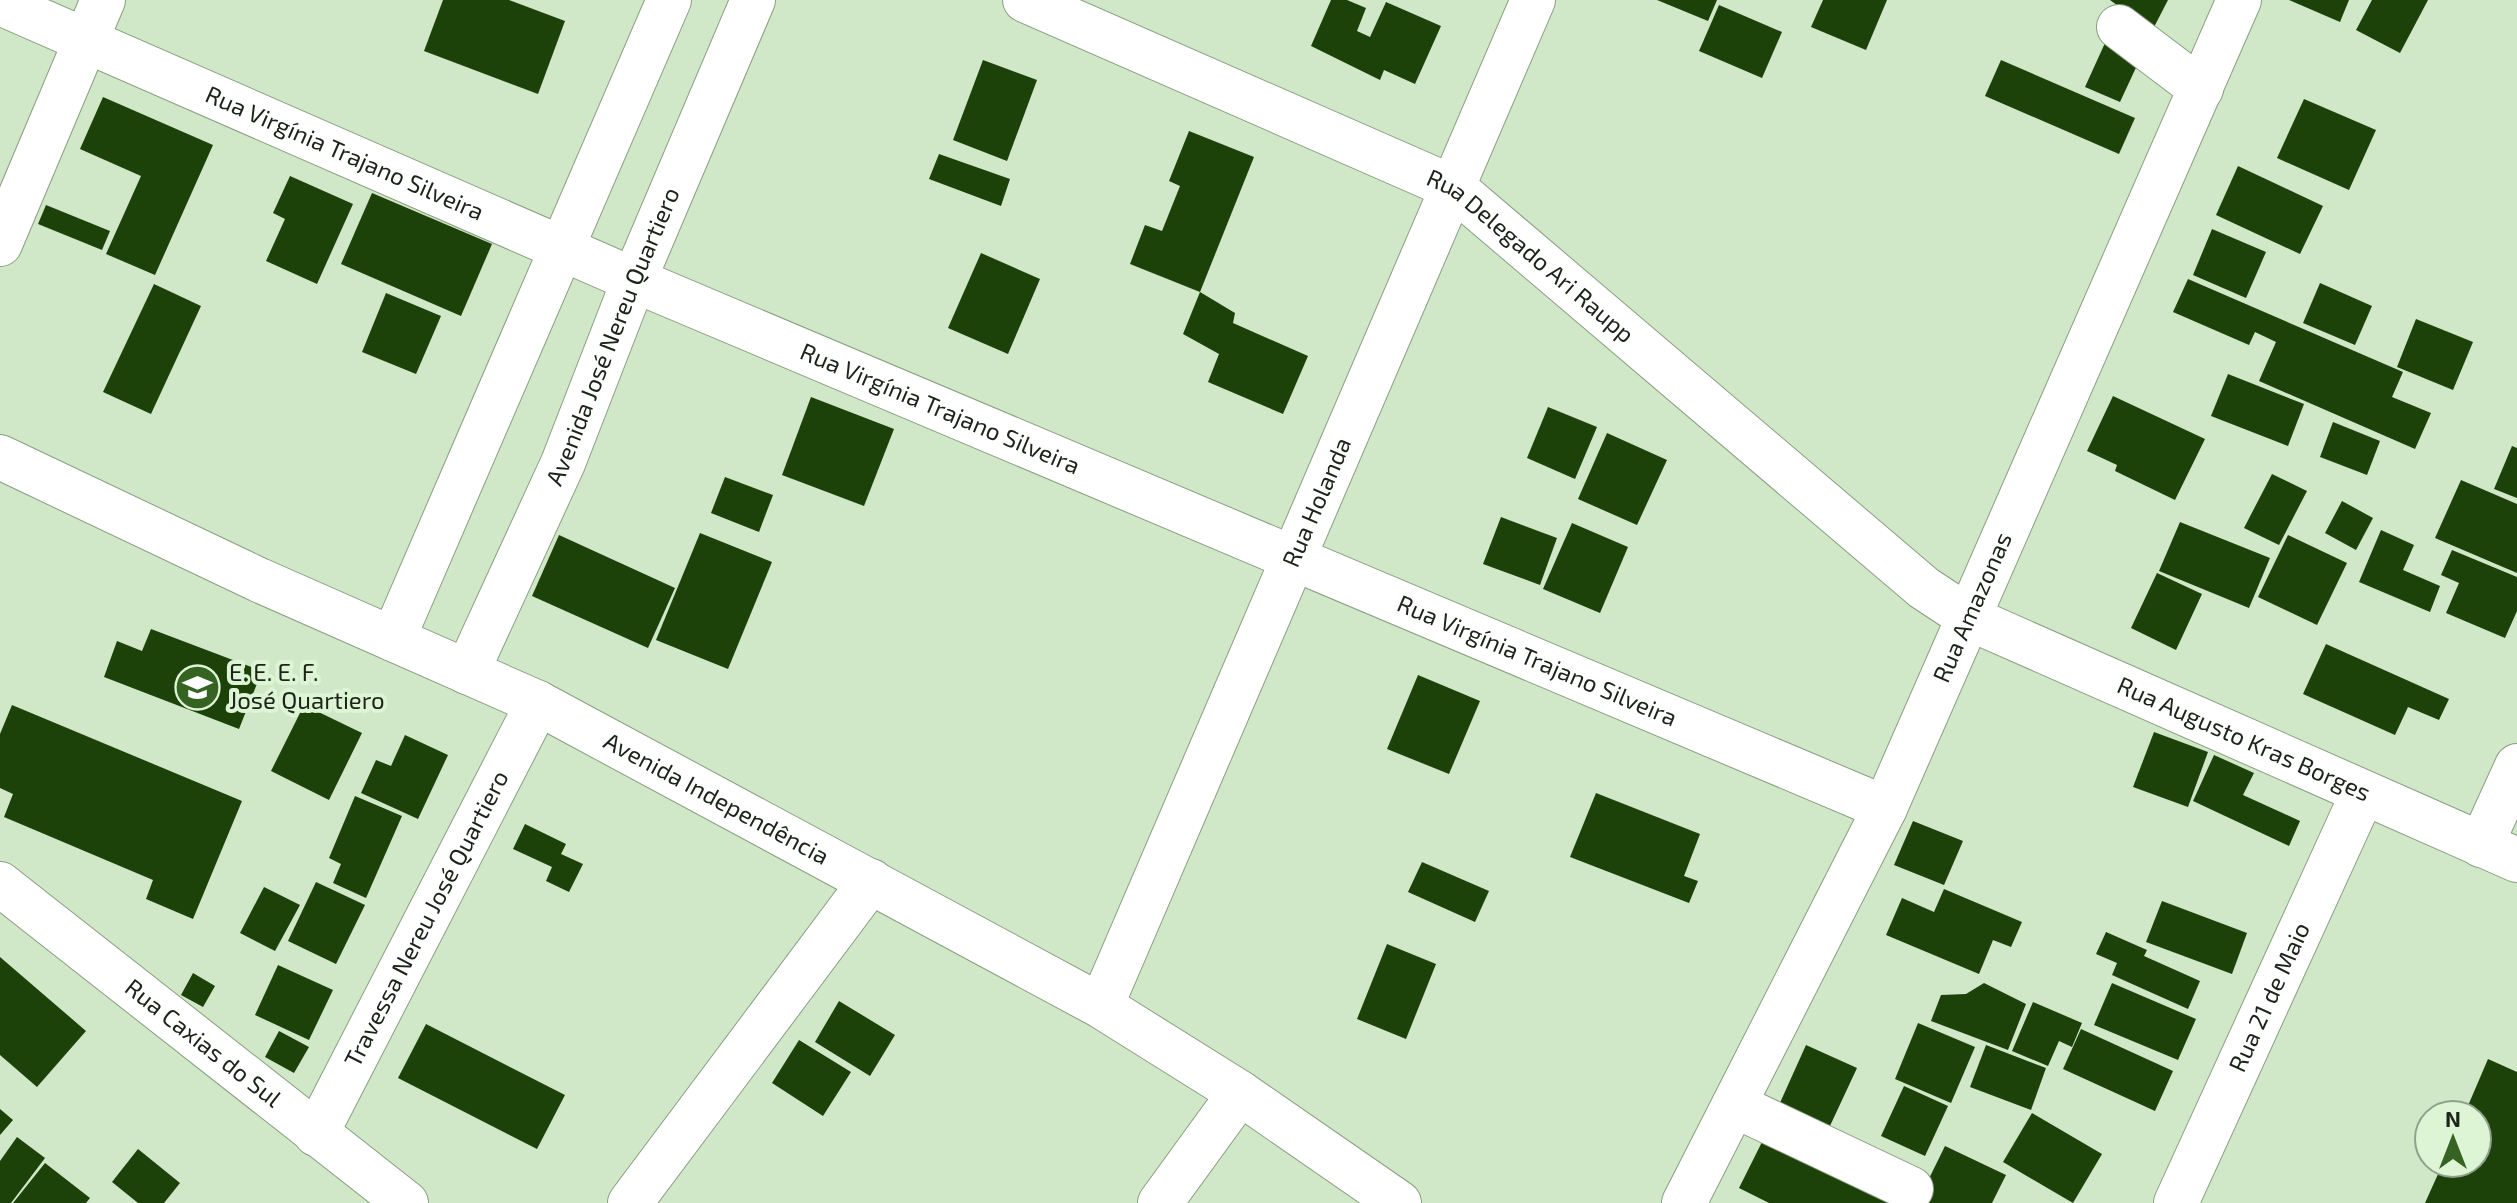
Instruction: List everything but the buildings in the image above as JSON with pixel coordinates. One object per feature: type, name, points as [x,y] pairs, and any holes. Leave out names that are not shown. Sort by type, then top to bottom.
[{"type":"street","points":[[0,244],[103,0]]},
{"type":"street","points":[[393,639],[669,0]]},
{"type":"street","name":"Avenida José Nereu Quartiero","points":[[467,672],[563,463],[634,280],[753,0]]},
{"type":"street","name":"Rua Delegado Ari Raupp","points":[[1025,0],[1454,188],[1924,588],[1971,619]]},
{"type":"street","name":"Rua Holanda","points":[[1101,1006],[1533,0]]},
{"type":"street","name":"Rua Amazonas","points":[[1684,1203],[1885,808],[1971,619],[2239,0]]},
{"type":"street","name":"Rua Virgínia Trajano Silveira","points":[[0,3],[634,280],[1885,808]]},
{"type":"street","points":[[2119,27],[2201,89]]},
{"type":"street","name":"Avenida Independência","points":[[0,457],[538,703],[1101,1006],[1240,1093],[1399,1203]]},
{"type":"street","name":"Rua Augusto Kras Borges","points":[[1971,619],[2499,852]]},
{"type":"street","name":"Travessa Nereu José Quartiero","points":[[316,1134],[538,703]]},
{"type":"street","points":[[2499,852],[2517,766]]},
{"type":"street","name":"Rua 21 de Maio","points":[[2176,1203],[2363,793]]},
{"type":"street","points":[[630,1203],[871,881]]},
{"type":"street","name":"Rua Caxias do Sul","points":[[0,884],[406,1203]]},
{"type":"street","points":[[1160,1203],[1240,1093]]},
{"type":"street","points":[[1734,1105],[1911,1189]]},
{"type":"place","name":"E. E. E. F. José Quartiero","points":[[198,687]]}]
